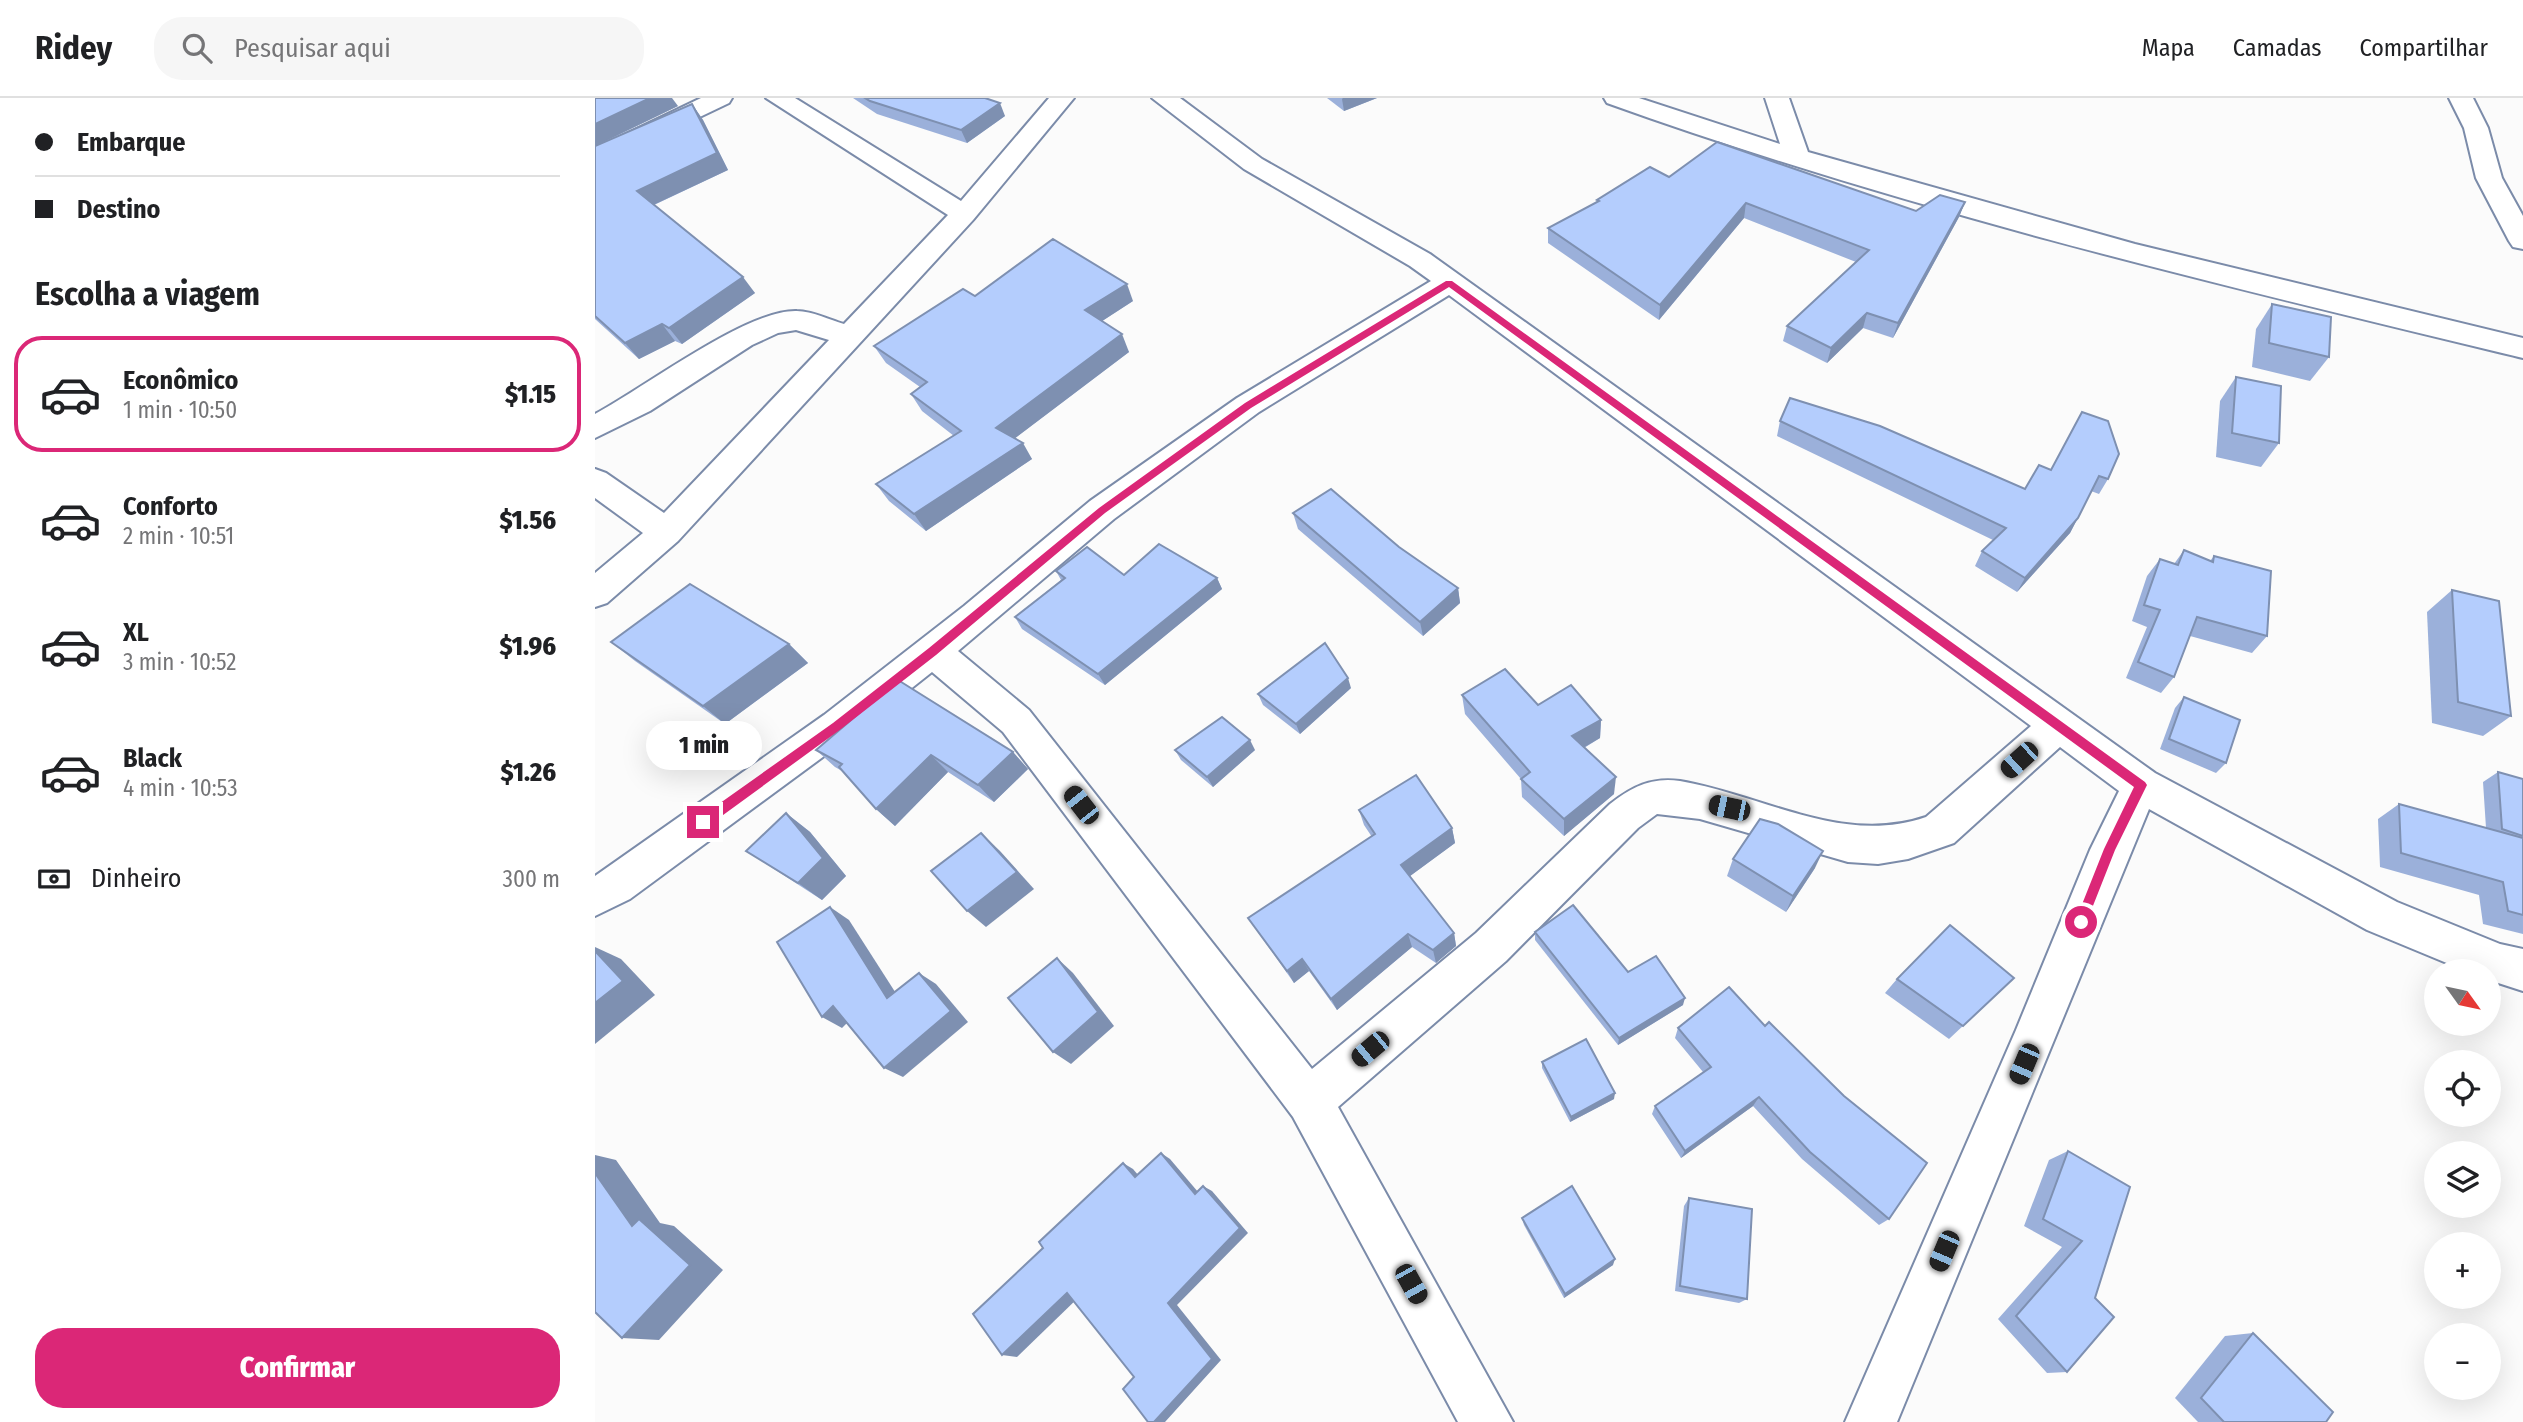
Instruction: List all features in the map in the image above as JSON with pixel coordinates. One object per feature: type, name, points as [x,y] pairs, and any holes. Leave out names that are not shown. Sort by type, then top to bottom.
[{"type":"street","points":[[595,159],[720,98]]},
{"type":"street","points":[[778,98],[964,214]]},
{"type":"street","points":[[595,593],[666,533],[964,214],[1062,98]]},
{"type":"street","points":[[1164,98],[1253,164],[1385,239],[1449,283],[2141,785],[2382,916],[2499,964],[2523,970]]},
{"type":"street","points":[[1616,98],[1714,134],[2257,286],[2523,348]]},
{"type":"street","points":[[1777,98],[1797,157]]},
{"type":"street","points":[[2461,98],[2476,128],[2489,178],[2523,241]]},
{"type":"street","points":[[595,897],[615,886],[837,726],[933,652],[1102,510],[1248,405],[1449,283]]},
{"type":"street","points":[[595,427],[639,404],[742,338],[771,325],[797,320],[850,336]]},
{"type":"street","points":[[595,481],[666,533]]},
{"type":"street","points":[[933,652],[1016,721],[1309,1101],[1487,1422]]},
{"type":"street","points":[[1309,1101],[1491,947],[1624,816],[1648,799],[1678,797],[1729,808],[1831,843],[1888,846],[1923,838],[1940,830],[2059,725]]},
{"type":"street","points":[[1871,1422],[2033,1042],[2110,849],[2141,785]]},
{"type":"building","points":[[595,98],[650,98],[595,124]]},
{"type":"building","points":[[865,98],[985,98],[1000,103],[961,130]]},
{"type":"building","points":[[692,104],[717,153],[637,191],[743,277],[669,328],[662,324],[625,343],[595,316],[595,146]]},
{"type":"building","points":[[1717,142],[1916,211],[1940,195],[1965,202],[1898,323],[1867,313],[1831,348],[1787,326],[1869,250],[1746,203],[1660,305],[1548,228],[1599,201],[1597,200],[1650,167],[1669,177]]},
{"type":"building","points":[[1053,239],[1127,284],[1085,310],[1122,334],[996,428],[1023,443],[914,514],[876,484],[961,431],[911,394],[927,382],[874,346],[963,289],[975,296]]},
{"type":"building","points":[[2272,304],[2331,317],[2329,357],[2269,343]]},
{"type":"building","points":[[2236,377],[2281,386],[2279,443],[2232,433]]},
{"type":"building","points":[[1790,398],[1880,426],[2025,489],[2039,465],[2051,470],[2082,412],[2108,421],[2119,454],[2108,479],[2099,476],[2078,518],[2025,578],[1982,551],[2006,528],[1780,421]]},
{"type":"building","points":[[1331,489],[1399,547],[1458,588],[1420,622],[1293,513]]},
{"type":"building","points":[[1159,544],[1217,578],[1098,674],[1015,617],[1065,578],[1056,571],[1087,547],[1124,575]]},
{"type":"building","points":[[2184,550],[2213,562],[2214,556],[2271,571],[2267,636],[2197,617],[2174,677],[2138,662],[2160,610],[2144,605],[2160,559],[2178,565]]},
{"type":"building","points":[[690,584],[789,644],[703,706],[611,642]]},
{"type":"building","points":[[2452,590],[2499,601],[2511,716],[2458,702]]},
{"type":"building","points":[[1325,643],[1348,678],[1296,724],[1258,694]]},
{"type":"building","points":[[1505,669],[1538,705],[1571,685],[1601,720],[1572,736],[1616,777],[1564,819],[1521,779],[1530,772],[1462,695]]},
{"type":"building","points":[[898,680],[1013,752],[978,785],[931,755],[876,809],[839,767],[842,764],[816,750]]},
{"type":"building","points":[[2184,697],[2240,720],[2226,763],[2169,739]]},
{"type":"building","points":[[1222,717],[1250,740],[1207,777],[1175,750]]},
{"type":"building","points":[[2498,772],[2523,779],[2523,836],[2502,829]]},
{"type":"building","points":[[1416,775],[1452,828],[1401,865],[1454,933],[1433,950],[1408,934],[1331,999],[1302,959],[1287,971],[1248,918],[1375,834],[1359,810]]},
{"type":"building","points":[[2399,804],[2523,838],[2523,915],[2508,911],[2503,882],[2401,853]]},
{"type":"building","points":[[786,813],[823,858],[798,883],[746,851]]},
{"type":"building","points":[[1760,819],[1778,824],[1823,851],[1793,896],[1733,859]]},
{"type":"building","points":[[981,833],[1017,872],[967,911],[931,871]]},
{"type":"building","points":[[1573,905],[1628,972],[1656,956],[1685,998],[1619,1038],[1535,932]]},
{"type":"building","points":[[830,907],[887,998],[919,973],[951,1011],[884,1068],[833,1006],[822,1017],[777,942]]},
{"type":"building","points":[[1950,925],[2014,978],[1963,1026],[1897,979]]},
{"type":"building","points":[[595,951],[623,981],[595,1003]]},
{"type":"building","points":[[1057,958],[1098,1012],[1053,1052],[1008,998]]},
{"type":"building","points":[[1729,987],[1765,1026],[1769,1022],[1844,1096],[1927,1163],[1889,1219],[1810,1152],[1759,1097],[1685,1151],[1655,1106],[1711,1067],[1678,1028]]},
{"type":"building","points":[[1586,1039],[1615,1093],[1571,1117],[1542,1062]]},
{"type":"building","points":[[2068,1151],[2130,1187],[2095,1298],[2114,1317],[2067,1372],[2016,1316],[2082,1241],[2043,1219]]},
{"type":"building","points":[[1161,1153],[1195,1194],[1203,1186],[1240,1228],[1168,1303],[1212,1359],[1154,1422],[1148,1422],[1123,1389],[1134,1377],[1067,1293],[1002,1355],[973,1314],[1043,1248],[1039,1242],[1123,1163],[1135,1177]]},
{"type":"building","points":[[595,1173],[632,1226],[639,1219],[690,1265],[622,1338],[595,1312]]},
{"type":"building","points":[[1572,1186],[1615,1259],[1565,1294],[1522,1218]]},
{"type":"building","points":[[1689,1198],[1752,1209],[1747,1299],[1680,1286]]},
{"type":"building","points":[[2253,1333],[2333,1412],[2326,1422],[2224,1422],[2201,1398]]},
{"type":"route","points":[[703,822],[837,726],[933,652],[1102,510],[1248,405],[1449,283],[1552,355],[2141,785],[2110,849],[2081,922]]}]
